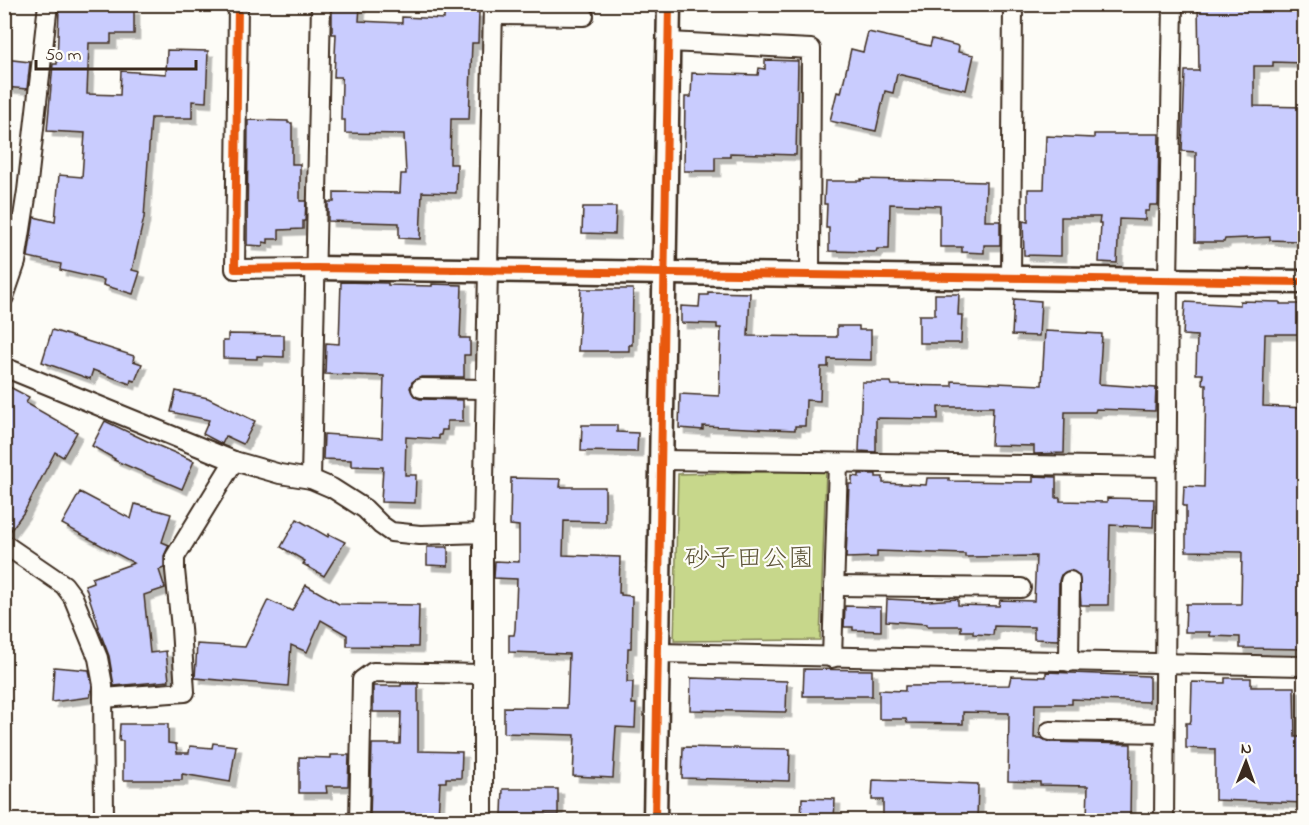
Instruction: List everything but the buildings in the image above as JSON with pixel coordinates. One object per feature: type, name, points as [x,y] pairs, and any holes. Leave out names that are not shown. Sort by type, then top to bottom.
[{"type":"street","points":[[4,297],[16,262],[27,191],[48,4]]},
{"type":"street","points":[[238,4],[235,269],[316,268],[1305,282]]},
{"type":"street","points":[[311,479],[321,4]]},
{"type":"street","points":[[655,820],[669,4]]},
{"type":"street","points":[[1011,278],[1013,4]]},
{"type":"street","points":[[1164,820],[1168,280],[1173,4]]},
{"type":"street","points":[[483,820],[483,533],[493,10],[584,16]]},
{"type":"street","points":[[669,42],[812,49],[810,276]]},
{"type":"street","points":[[4,367],[234,461],[280,474],[311,479],[332,488],[365,509],[391,532],[420,535],[483,533]]},
{"type":"street","points":[[421,387],[486,389]]},
{"type":"street","points":[[662,460],[1167,466]]},
{"type":"street","points":[[104,698],[185,692],[174,570],[175,557],[234,461]]},
{"type":"street","points":[[832,658],[838,463]]},
{"type":"street","points":[[4,544],[64,585],[73,597],[98,658],[104,698],[104,820]]},
{"type":"street","points":[[1069,662],[1070,581]]},
{"type":"street","points":[[834,586],[1021,588]]},
{"type":"street","points":[[657,653],[1305,666]]},
{"type":"street","points":[[359,820],[362,680],[373,672],[483,674]]},
{"type":"street","points":[[1050,730],[1164,733]]},
{"type":"green space","name":"砂子田公園","points":[[826,470],[820,640],[674,641],[678,474]]},
{"type":"cycle path","points":[[238,4],[235,269],[316,268],[1304,282]]},
{"type":"cycle path","points":[[655,820],[669,4]]}]
